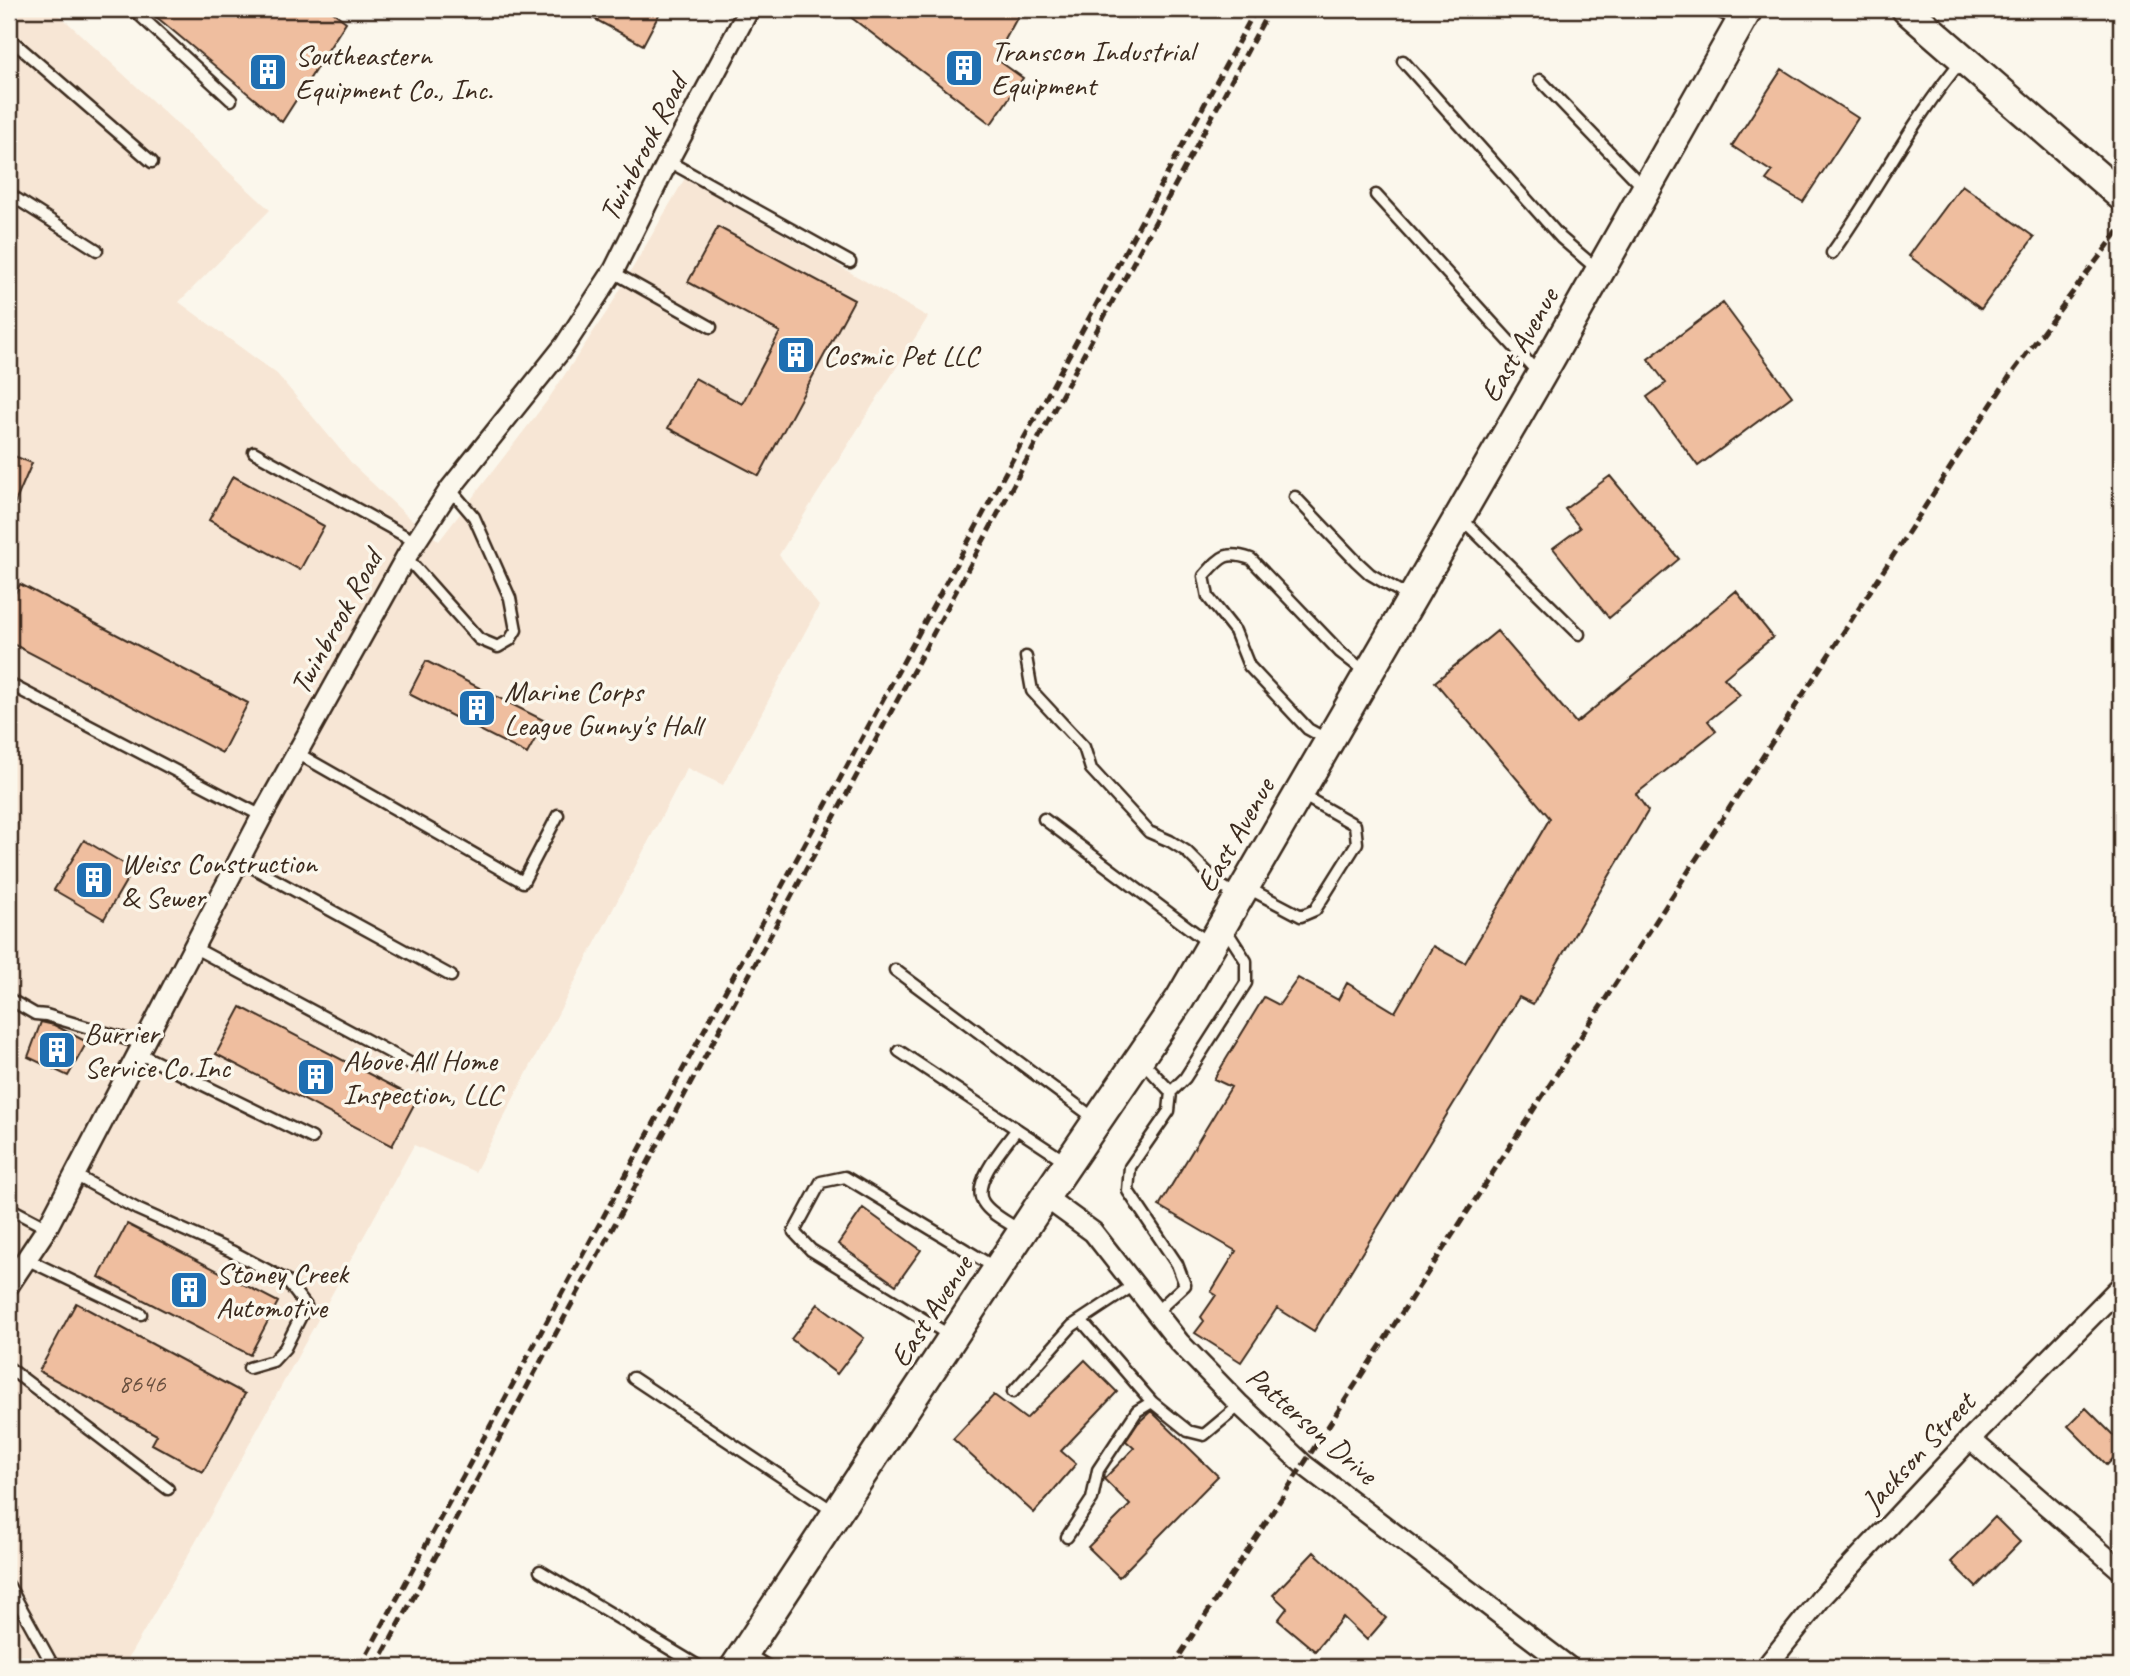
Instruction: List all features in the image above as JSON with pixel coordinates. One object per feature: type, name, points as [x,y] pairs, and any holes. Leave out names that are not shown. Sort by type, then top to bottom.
[{"type":"street","name":"Twinbrook Road","points":[[9,1285],[47,1228],[262,817],[411,549],[450,489],[565,345],[613,272],[668,161],[749,9]]},
{"type":"street","points":[[1906,9],[2121,196]]},
{"type":"street","name":"East Avenue","points":[[740,1660],[1045,1197],[1180,999],[1541,376],[1744,15]]},
{"type":"street","name":"Patterson Drive","points":[[1045,1197],[1093,1231],[1178,1342],[1304,1465],[1569,1667]]},
{"type":"street","name":"Jackson Street","points":[[1766,1667],[1822,1597],[1970,1439],[2121,1286]]},
{"type":"street","points":[[1970,1439],[2096,1545],[2121,1570]]},
{"type":"lane","points":[[134,9],[230,100]]},
{"type":"lane","points":[[1648,9],[1659,9]]},
{"type":"lane","points":[[1713,9],[1744,15]]},
{"type":"lane","points":[[9,38],[152,162]]},
{"type":"lane","points":[[1832,253],[1862,211],[1936,92],[1963,59]]},
{"type":"lane","points":[[1403,61],[1561,238],[1600,271]]},
{"type":"lane","points":[[1540,80],[1646,190]]},
{"type":"lane","points":[[668,161],[850,262]]},
{"type":"lane","points":[[9,194],[97,250]]},
{"type":"lane","points":[[1376,195],[1541,376]]},
{"type":"lane","points":[[613,272],[711,327]]},
{"type":"lane","points":[[254,452],[411,549],[479,639],[498,647],[510,640],[516,630],[510,598],[474,517],[450,489]]},
{"type":"lane","points":[[1295,497],[1356,561],[1370,573],[1411,598]]},
{"type":"lane","points":[[1459,516],[1579,634]]},
{"type":"lane","points":[[1329,740],[1308,729],[1249,666],[1235,631],[1208,597],[1204,576],[1222,557],[1236,554],[1251,559],[1340,652],[1367,673]]},
{"type":"lane","points":[[1026,657],[1032,691],[1084,747],[1091,769],[1149,832],[1186,851],[1220,885],[1301,916],[1315,910],[1357,843],[1355,825],[1298,793]]},
{"type":"lane","points":[[9,684],[262,817]]},
{"type":"lane","points":[[297,753],[523,882],[558,816]]},
{"type":"lane","points":[[1044,819],[1216,935],[1246,961],[1246,983],[1185,1078],[1171,1092],[1169,1111],[1130,1167],[1128,1191],[1177,1264],[1185,1285],[1156,1312]]},
{"type":"lane","points":[[239,860],[451,976]]},
{"type":"lane","points":[[193,947],[415,1066]]},
{"type":"lane","points":[[895,970],[1097,1121]]},
{"type":"lane","points":[[9,999],[36,1014],[55,1018],[140,1049],[312,1138]]},
{"type":"lane","points":[[899,1051],[1068,1163]]},
{"type":"lane","points":[[1139,1059],[1171,1092]]},
{"type":"lane","points":[[1017,1129],[982,1179],[980,1191],[982,1201],[989,1209],[1023,1232]]},
{"type":"lane","points":[[75,1175],[137,1209],[231,1251],[286,1280],[306,1306],[285,1348],[273,1361],[249,1368]]},
{"type":"lane","points":[[953,1338],[811,1250],[793,1233],[821,1182],[845,1177],[998,1269]]},
{"type":"lane","points":[[9,1208],[47,1228]]},
{"type":"lane","points":[[26,1259],[141,1314]]},
{"type":"lane","points":[[1013,1392],[1058,1341],[1081,1320],[1134,1285]]},
{"type":"lane","points":[[1081,1320],[1152,1402],[1188,1431],[1204,1435],[1240,1405]]},
{"type":"lane","points":[[9,1368],[168,1489]]},
{"type":"lane","points":[[632,1378],[836,1513]]},
{"type":"lane","points":[[1067,1537],[1092,1499],[1098,1470],[1137,1410],[1152,1402]]},
{"type":"lane","points":[[540,1571],[700,1667]]},
{"type":"lane","points":[[9,1586],[52,1664]]},
{"type":"lane","points":[[740,1660],[769,1667]]},
{"type":"shaded area","points":[[9,9],[53,9],[270,210],[179,302],[277,374],[354,466],[405,514],[439,541],[547,401],[610,307],[685,178],[928,317],[779,555],[819,606],[723,785],[687,768],[475,1172],[414,1145],[195,1543],[123,1667],[21,1667],[9,1645]]},
{"type":"building","name":"Southeastern Equipment Co., Inc.","points":[[147,9],[329,9],[346,22],[282,122]]},
{"type":"building","points":[[576,9],[662,9],[643,45]]},
{"type":"building","name":"Transcon Industrial Equipment","points":[[840,9],[1022,9],[995,58],[1023,78],[991,124]]},
{"type":"building","points":[[1782,69],[1858,118],[1803,202],[1766,180],[1772,172],[1732,146]]},
{"type":"building","points":[[1962,185],[2034,237],[1981,309],[1909,256]]},
{"type":"building","name":"Cosmic Pet LLC","points":[[718,227],[854,300],[759,476],[668,428],[695,378],[742,404],[780,332],[688,282]]},
{"type":"building","points":[[1723,303],[1792,396],[1698,466],[1647,397],[1666,383],[1648,359]]},
{"type":"building","points":[[9,454],[32,463],[9,517]]},
{"type":"building","points":[[233,476],[324,526],[300,570],[209,520]]},
{"type":"building","points":[[1610,476],[1679,559],[1609,618],[1553,548],[1580,528],[1565,509]]},
{"type":"building","points":[[20,584],[248,703],[222,753],[9,642],[9,605]]},
{"type":"building","points":[[1736,591],[1773,637],[1724,678],[1740,695],[1708,721],[1716,731],[1636,794],[1648,811],[1533,1004],[1519,997],[1314,1331],[1277,1308],[1241,1362],[1195,1333],[1204,1321],[1201,1317],[1216,1295],[1211,1292],[1236,1251],[1159,1206],[1231,1087],[1214,1079],[1264,997],[1279,1005],[1298,978],[1338,1000],[1347,983],[1395,1012],[1433,946],[1465,963],[1550,818],[1435,682],[1497,631],[1576,723]]},
{"type":"building","name":"Marine Corps League Gunny's Hall","points":[[426,661],[545,721],[527,754],[409,694]]},
{"type":"building","name":"Weiss Construction & Sewer","points":[[84,840],[133,869],[104,919],[54,890]]},
{"type":"building","name":"Above All Home Inspection, LLC","points":[[241,1007],[417,1099],[392,1146],[216,1054]]},
{"type":"building","name":"Burrier Service Co Inc","points":[[41,1022],[54,1025],[87,1042],[68,1076],[28,1057]]},
{"type":"building","points":[[863,1208],[921,1250],[896,1285],[838,1244]]},
{"type":"building","name":"Stoney Creek Automotive","points":[[127,1224],[278,1302],[250,1355],[99,1277]]},
{"type":"building","points":[[76,1303],[245,1394],[203,1472],[152,1444],[157,1435],[39,1371]]},
{"type":"building","points":[[818,1304],[864,1338],[837,1374],[791,1339]]},
{"type":"building","points":[[1085,1360],[1117,1392],[1061,1451],[1076,1464],[1034,1513],[953,1439],[994,1395],[1026,1419]]},
{"type":"building","points":[[2086,1408],[2121,1443],[2121,1450],[2107,1465],[2068,1426]]},
{"type":"building","points":[[1151,1411],[1218,1476],[1119,1577],[1088,1547],[1130,1505],[1104,1479],[1134,1448],[1126,1441],[1138,1423]]},
{"type":"building","points":[[1995,1517],[2020,1542],[1976,1587],[1951,1562]]},
{"type":"building","points":[[1314,1552],[1386,1618],[1367,1640],[1343,1617],[1315,1651],[1278,1620],[1287,1608],[1273,1595]]},
{"type":"railway","points":[[360,1667],[1256,9]]},
{"type":"railway","points":[[376,1667],[1270,9]]},
{"type":"railway","points":[[1172,1667],[2009,377],[2121,228]]},
{"type":"place","name":"Transcon Industrial Equipment","points":[[964,68]]},
{"type":"place","name":"Southeastern Equipment Co., Inc.","points":[[268,72]]},
{"type":"place","name":"Cosmic Pet LLC","points":[[796,355]]},
{"type":"place","name":"Marine Corps League Gunny's Hall","points":[[477,708]]},
{"type":"place","name":"Weiss Construction & Sewer","points":[[94,880]]},
{"type":"place","name":"Burrier Service Co Inc","points":[[57,1050]]},
{"type":"place","name":"Above All Home Inspection, LLC","points":[[316,1077]]},
{"type":"place","name":"Stoney Creek Automotive","points":[[189,1290]]}]
